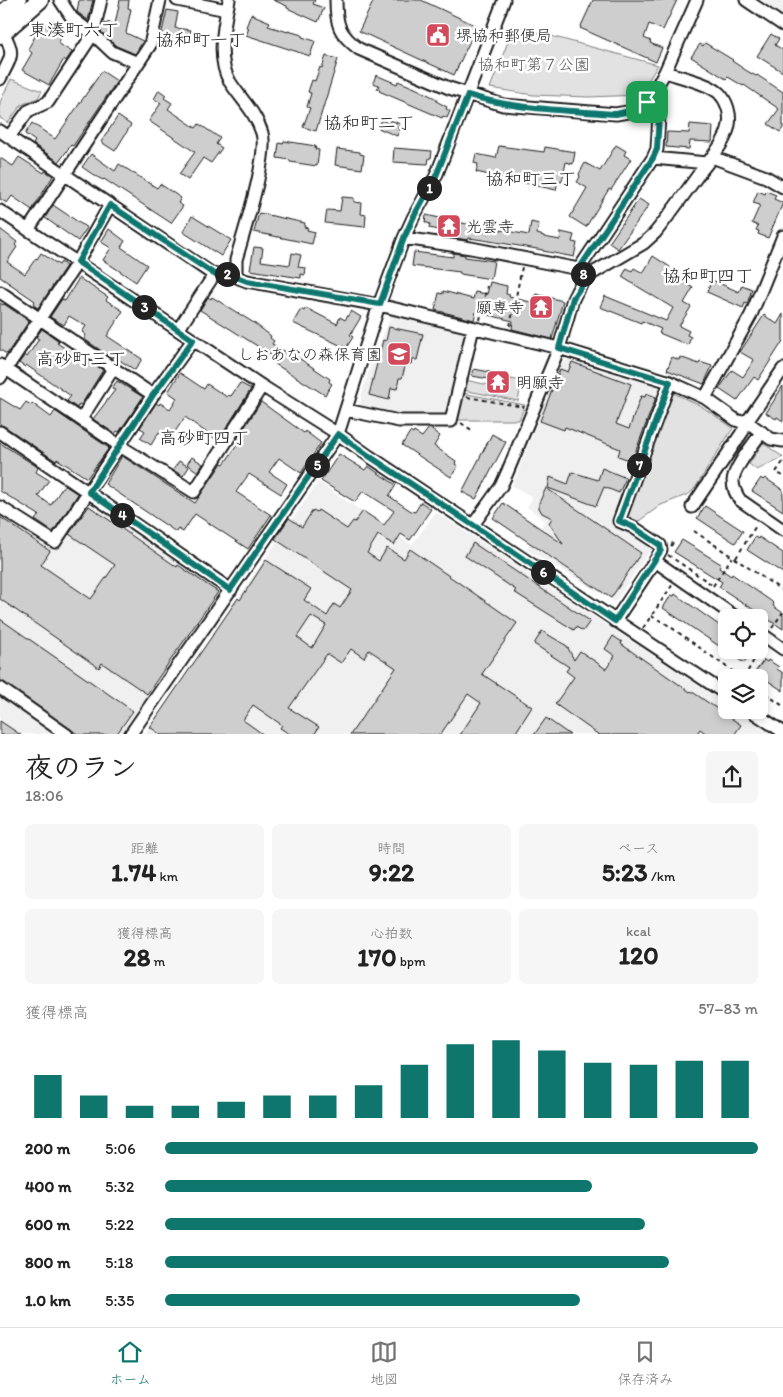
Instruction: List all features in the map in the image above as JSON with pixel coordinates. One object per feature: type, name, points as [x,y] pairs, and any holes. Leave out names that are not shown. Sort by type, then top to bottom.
[{"type":"highway","points":[[0,14],[16,0]]},
{"type":"highway","points":[[1,33],[38,0]]},
{"type":"street","points":[[60,0],[72,18],[112,52],[138,63]]},
{"type":"street","points":[[102,0],[93,34],[48,102],[28,111],[4,134],[214,274],[236,274]]},
{"type":"street","points":[[28,230],[150,45],[160,0]]},
{"type":"street","points":[[177,0],[228,5],[224,34],[224,69],[231,83],[253,112],[263,135],[260,168],[236,260],[236,274],[239,278],[254,283],[380,304],[559,348],[670,382],[705,398],[736,420],[742,422],[744,426],[762,432],[771,439],[783,441]]},
{"type":"street","points":[[336,0],[336,17],[340,30],[359,49],[449,88],[503,105],[616,114],[628,112],[647,102],[665,72],[697,0]]},
{"type":"street","points":[[130,734],[338,434],[380,304],[404,238],[436,176],[504,0]]},
{"type":"street","points":[[746,0],[783,26]]},
{"type":"street","points":[[0,79],[12,54],[10,44],[1,33]]},
{"type":"street","points":[[473,525],[501,486],[559,348],[573,298],[586,279],[644,243],[655,233],[710,160],[729,127],[730,118],[724,99],[712,88],[665,72]]},
{"type":"street","points":[[579,269],[653,158],[657,149],[659,116],[647,102]]},
{"type":"street","points":[[653,158],[710,160],[766,177],[783,187]]},
{"type":"street","points":[[110,205],[78,262],[2,371],[81,419],[120,446],[194,492],[262,386]]},
{"type":"street","points":[[0,211],[262,386],[338,434],[718,689]]},
{"type":"street","points":[[705,398],[751,315],[783,236]]},
{"type":"street","points":[[404,238],[471,248],[579,269],[586,279]]},
{"type":"street","points":[[178,330],[214,274]]},
{"type":"street","points":[[0,292],[153,395]]},
{"type":"street","points":[[346,410],[398,421],[451,421],[476,329]]},
{"type":"street","points":[[0,507],[54,542],[153,395],[193,340]]},
{"type":"street","points":[[81,419],[113,369]]},
{"type":"street","points":[[692,507],[783,369]]},
{"type":"street","points":[[615,621],[661,550],[660,545],[633,527],[619,521],[670,382]]},
{"type":"street","points":[[0,432],[230,590]]},
{"type":"street","points":[[762,432],[736,471],[733,480],[735,493],[740,500],[783,530]]},
{"type":"street","points":[[655,561],[724,609]]},
{"type":"street","points":[[768,638],[783,649]]},
{"type":"street","points":[[0,688],[67,734]]},
{"type":"street","points":[[764,719],[783,732]]},
{"type":"path","points":[[508,336],[524,258]]},
{"type":"path","points":[[476,329],[487,286]]},
{"type":"path","points":[[457,395],[526,407]]},
{"type":"path","points":[[460,421],[473,430]]},
{"type":"path","points":[[783,462],[776,472],[783,476]]},
{"type":"path","points":[[735,559],[763,516]]},
{"type":"path","points":[[694,531],[783,590]]},
{"type":"path","points":[[668,550],[675,539]]},
{"type":"path","points":[[707,597],[732,557]]},
{"type":"path","points":[[673,558],[714,586]]},
{"type":"path","points":[[642,630],[685,566]]},
{"type":"path","points":[[651,616],[665,623],[729,669]]},
{"type":"path","points":[[768,695],[783,706]]},
{"type":"shaded area","points":[[761,0],[783,0],[783,16]]},
{"type":"shaded area","points":[[392,313],[468,332],[448,416],[400,419],[361,408],[361,396],[370,368]]},
{"type":"shaded area","points":[[569,360],[662,388],[615,522],[654,545],[615,602],[526,549],[545,521],[527,507],[533,497],[512,486],[561,364]]},
{"type":"shaded area","points":[[318,482],[412,545],[436,512],[718,699],[718,719],[749,719],[772,734],[145,734]]},
{"type":"shaded area","points":[[89,500],[222,589],[121,734],[0,734],[0,511],[56,547]]},
{"type":"green space","name":"協和町第７公園","points":[[514,26],[658,65],[639,95],[589,97],[533,95],[490,88]]},
{"type":"green space","points":[[11,79],[42,91],[38,98],[21,105],[8,123],[0,118],[0,102]]},
{"type":"green space","points":[[511,379],[522,381],[518,401],[463,390],[465,380],[489,385],[489,388],[508,392]]},
{"type":"green space","points":[[671,392],[701,406],[733,428],[695,488],[689,494],[661,505],[639,521],[628,519],[627,515]]},
{"type":"green space","points":[[462,393],[525,405],[519,420],[456,420]]},
{"type":"green space","points":[[763,443],[783,457],[757,470],[749,464]]},
{"type":"building","points":[[79,0],[93,0],[88,20],[77,12]]},
{"type":"building","points":[[120,0],[129,0],[128,8],[131,9],[126,33],[143,41],[135,54],[116,46],[101,32],[103,23],[115,24]]},
{"type":"building","points":[[273,0],[315,0],[313,4],[324,8],[318,22]]},
{"type":"building","points":[[374,0],[421,0],[477,26],[454,75],[359,31]]},
{"type":"building","points":[[593,0],[677,0],[663,30],[649,24],[644,38],[662,48],[656,62],[580,28]]},
{"type":"building","points":[[167,10],[178,12],[175,28],[191,30],[189,41],[161,36]]},
{"type":"building","points":[[251,14],[270,22],[268,26],[302,35],[302,37],[315,41],[310,56],[246,35],[249,28],[246,27]]},
{"type":"building","points":[[43,22],[64,34],[58,43],[72,52],[66,61],[64,59],[49,85],[22,70],[32,53],[28,49]]},
{"type":"building","points":[[771,34],[779,39],[775,45],[783,50],[783,72],[757,56]]},
{"type":"building","points":[[705,43],[783,92],[783,128],[780,132],[768,124],[779,109],[744,85],[728,77],[726,79],[691,57],[700,44],[703,46]]},
{"type":"building","points":[[326,56],[338,59],[316,131],[303,127],[310,108],[307,107],[311,93],[308,92],[312,80],[315,81],[320,67],[322,68]]},
{"type":"building","points":[[102,71],[117,81],[73,146],[71,145],[59,162],[33,144],[35,141],[25,134],[32,123],[55,139]]},
{"type":"building","points":[[376,75],[397,84],[398,81],[437,99],[436,101],[447,107],[446,109],[450,111],[447,118],[443,116],[442,118],[379,91],[377,89],[379,85],[373,83]]},
{"type":"building","points":[[159,90],[166,95],[164,98],[172,103],[168,109],[196,128],[199,124],[220,138],[216,144],[222,148],[211,163],[203,158],[188,180],[179,174],[195,152],[149,121],[161,103],[154,99]]},
{"type":"building","points":[[118,116],[131,125],[115,151],[101,142]]},
{"type":"building","points":[[382,120],[389,124],[390,120],[400,124],[397,136],[378,128]]},
{"type":"building","points":[[690,124],[713,126],[712,142],[690,141],[689,149],[666,147],[667,132],[689,133]]},
{"type":"building","points":[[284,141],[316,146],[315,149],[319,150],[317,166],[277,158],[279,143],[283,144]]},
{"type":"building","points":[[616,145],[626,151],[624,155],[631,159],[611,190],[609,189],[586,227],[570,217],[587,188],[577,182],[580,177],[579,174],[585,163],[600,171]]},
{"type":"building","points":[[499,146],[544,152],[545,147],[575,152],[573,164],[566,162],[562,182],[558,181],[556,190],[476,172],[478,164],[474,163],[476,154],[496,158]]},
{"type":"building","points":[[394,148],[432,151],[431,158],[429,158],[428,164],[393,162]]},
{"type":"building","points":[[337,149],[360,152],[360,154],[364,155],[362,169],[335,165]]},
{"type":"building","points":[[91,154],[115,171],[119,164],[157,188],[160,184],[181,198],[178,203],[183,206],[171,223],[104,179],[95,176],[82,167]]},
{"type":"building","points":[[19,157],[44,173],[45,171],[53,176],[32,210],[12,196],[7,203],[0,199],[0,158],[13,166]]},
{"type":"building","points":[[758,191],[765,194],[766,191],[776,195],[774,199],[783,203],[768,238],[758,234],[759,231],[756,230],[758,226],[752,223],[760,205],[753,203]]},
{"type":"building","points":[[342,197],[354,198],[354,202],[362,203],[361,214],[366,215],[365,227],[325,223],[327,210],[340,211]]},
{"type":"building","points":[[639,199],[649,205],[618,249],[609,243]]},
{"type":"building","points":[[53,205],[87,228],[78,241],[45,218]]},
{"type":"building","points":[[259,213],[305,223],[304,227],[308,228],[307,230],[315,232],[312,244],[254,232]]},
{"type":"building","points":[[426,215],[471,225],[470,230],[489,233],[490,228],[529,235],[531,222],[539,224],[537,234],[544,237],[560,240],[561,232],[574,235],[572,242],[577,243],[574,257],[483,240],[449,237],[450,232],[429,228],[430,224],[425,222]]},
{"type":"building","points":[[192,216],[231,240],[221,256],[183,232]]},
{"type":"building","points":[[0,229],[17,242],[15,245],[17,247],[7,262],[25,274],[41,253],[59,265],[61,262],[66,266],[38,308],[33,305],[35,301],[0,277]]},
{"type":"building","points":[[109,229],[125,241],[121,247],[147,265],[136,282],[103,260],[111,248],[101,242]]},
{"type":"building","points":[[254,247],[263,248],[261,261],[290,265],[292,253],[301,255],[298,267],[306,268],[305,275],[301,274],[301,278],[250,270]]},
{"type":"building","points":[[414,252],[453,257],[453,253],[465,255],[465,257],[494,261],[491,279],[460,274],[460,272],[412,266]]},
{"type":"building","points":[[653,256],[670,267],[667,272],[693,288],[684,303],[691,307],[679,326],[689,331],[687,335],[691,337],[688,345],[659,333],[661,329],[600,307],[605,296],[666,321],[673,308],[622,277],[627,268],[632,271],[634,268],[643,273]]},
{"type":"building","points":[[79,278],[108,297],[106,300],[123,311],[107,336],[142,359],[135,370],[113,356],[112,358],[84,339],[86,335],[82,332],[86,326],[69,316],[64,325],[50,317],[62,299],[65,301]]},
{"type":"building","points":[[712,280],[739,292],[742,285],[752,289],[747,304],[745,303],[743,308],[707,292]]},
{"type":"building","points":[[490,282],[507,286],[506,294],[510,295],[509,297],[531,302],[536,294],[563,301],[552,339],[512,329],[513,321],[476,312],[474,320],[435,310],[439,293],[443,294],[443,291],[473,299],[475,292],[487,294]]},
{"type":"building","points":[[208,297],[211,299],[212,297],[254,323],[271,336],[270,338],[274,341],[272,344],[286,352],[287,350],[330,379],[329,382],[332,384],[325,395],[275,364],[278,359],[200,310]]},
{"type":"building","points":[[0,303],[29,321],[7,354],[0,350]]},
{"type":"building","points":[[306,308],[337,324],[340,317],[345,320],[351,311],[361,317],[350,335],[353,337],[346,348],[293,323],[301,309],[304,311]]},
{"type":"building","points":[[783,314],[783,341],[758,380],[754,377],[737,401],[719,389],[732,370],[743,377],[754,360],[740,352],[764,315],[777,324]]},
{"type":"building","points":[[389,327],[423,334],[417,360],[412,359],[411,364],[406,363],[402,378],[399,378],[397,389],[391,388],[389,400],[369,395],[383,340],[386,341]]},
{"type":"building","points":[[42,329],[59,341],[57,343],[91,365],[92,363],[103,370],[81,405],[79,404],[77,408],[67,401],[71,396],[26,365],[25,367],[19,363],[25,355],[27,357],[39,339],[36,337]]},
{"type":"building","points":[[672,357],[679,360],[680,357],[699,364],[700,362],[712,366],[704,384],[667,370]]},
{"type":"building","points":[[572,362],[631,384],[616,424],[629,429],[641,396],[645,397],[646,393],[656,397],[632,461],[618,456],[620,449],[565,427],[564,430],[540,421],[560,369],[568,372]]},
{"type":"building","points":[[474,369],[490,372],[489,379],[472,376]]},
{"type":"building","points":[[180,373],[204,389],[207,384],[227,397],[228,395],[231,396],[240,383],[251,389],[218,441],[185,417],[170,439],[159,432],[151,445],[140,438],[145,431],[140,428],[156,403],[159,405],[160,403],[170,409],[177,398],[168,392]]},
{"type":"building","points":[[493,375],[510,378],[508,391],[490,387]]},
{"type":"building","points":[[117,381],[143,397],[119,432],[117,431],[115,434],[93,419],[115,390],[112,388]]},
{"type":"building","points":[[783,386],[783,421],[766,413]]},
{"type":"building","points":[[0,398],[20,410],[26,402],[31,405],[32,403],[51,417],[55,411],[109,448],[87,478],[57,459],[56,461],[0,425]]},
{"type":"building","points":[[261,402],[321,443],[301,473],[279,458],[269,472],[287,484],[281,494],[249,474],[236,492],[271,515],[248,549],[195,514],[183,532],[178,529],[176,532],[105,484],[122,456],[195,503],[222,463],[224,464],[240,441],[237,439]]},
{"type":"building","points":[[429,428],[440,436],[434,446],[456,461],[455,464],[458,466],[451,477],[402,445],[410,432],[413,434],[414,432],[422,437]]},
{"type":"building","points":[[492,434],[506,442],[476,499],[462,492]]},
{"type":"building","points":[[0,443],[36,466],[38,468],[36,472],[49,480],[38,496],[51,505],[64,485],[78,494],[53,532],[35,520],[39,515],[0,491]]},
{"type":"building","points":[[339,454],[365,470],[368,466],[396,485],[389,496],[411,511],[415,512],[421,502],[431,509],[410,540],[401,534],[394,545],[378,535],[367,553],[379,561],[387,548],[404,559],[410,549],[517,623],[482,674],[532,707],[515,734],[461,734],[481,703],[468,694],[441,734],[351,734],[396,668],[369,650],[364,658],[351,649],[341,663],[327,654],[289,708],[319,727],[315,734],[289,734],[280,728],[282,725],[253,705],[243,720],[263,734],[160,734],[150,727],[266,560],[311,589],[304,600],[327,616],[334,604],[340,608],[352,590],[275,539],[289,518],[302,527],[313,510],[317,512],[318,510],[347,529],[363,511],[384,525],[394,511],[363,491],[355,502],[321,481]],"holes":[[[311,616],[326,625],[312,648],[297,637]]]},
{"type":"building","points":[[192,457],[203,464],[198,472],[187,464]]},
{"type":"building","points":[[179,461],[189,467],[183,476],[173,470]]},
{"type":"building","points":[[602,468],[626,478],[619,493],[604,487],[596,506],[548,488],[550,477],[568,484],[572,472],[598,480]]},
{"type":"building","points":[[761,478],[763,480],[765,478],[783,490],[783,511],[752,491]]},
{"type":"building","points":[[546,488],[641,553],[611,598],[493,518],[503,503],[563,544],[549,523],[552,518],[542,513],[539,508],[539,503]]},
{"type":"building","points":[[89,506],[177,567],[178,565],[218,592],[147,694],[102,663],[99,668],[0,599],[0,517],[50,551],[41,565],[91,599],[115,565],[69,534]]},
{"type":"building","points":[[705,506],[743,531],[735,543],[697,518]]},
{"type":"building","points":[[755,537],[758,539],[759,537],[783,553],[783,573],[747,550]]},
{"type":"building","points":[[682,540],[721,564],[719,568],[731,576],[732,574],[771,601],[774,604],[773,606],[783,613],[783,629],[768,619],[768,609],[753,609],[719,587],[722,582],[674,552]]},
{"type":"building","points":[[473,543],[590,621],[583,631],[576,627],[574,630],[514,592],[516,590],[465,556]]},
{"type":"building","points":[[675,594],[718,624],[718,645],[663,608],[671,595],[674,596]]},
{"type":"building","points":[[0,619],[133,711],[117,734],[78,734],[0,680]]},
{"type":"building","points":[[542,631],[567,646],[574,660],[580,651],[606,669],[615,656],[605,649],[613,636],[622,642],[621,644],[718,709],[718,719],[732,719],[741,725],[735,734],[707,734],[700,729],[697,734],[598,734],[555,704],[574,677],[566,671],[569,667],[534,644]]},
{"type":"building","points":[[738,659],[746,659],[744,663]]},
{"type":"building","points":[[764,660],[767,662],[768,660],[779,667],[777,669],[783,673],[783,691],[768,681],[768,669],[757,669]]},
{"type":"building","points":[[546,718],[569,734],[535,734]]},
{"type":"building","points":[[0,721],[20,734],[0,734]]},
{"type":"place","name":"堺協和郵便局","points":[[438,35]]},
{"type":"place","name":"光雲寺","points":[[449,226]]},
{"type":"place","name":"願専寺","points":[[541,307]]},
{"type":"place","name":"しおあなの森保育園","points":[[399,354]]},
{"type":"place","name":"明願寺","points":[[498,382]]},
{"type":"district","name":"東湊町六丁","points":[[74,30]]},
{"type":"district","name":"協和町一丁","points":[[201,40]]},
{"type":"district","name":"協和町二丁","points":[[369,123]]},
{"type":"district","name":"協和町三丁","points":[[531,179]]},
{"type":"district","name":"協和町四丁","points":[[708,276]]},
{"type":"district","name":"高砂町三丁","points":[[81,359]]},
{"type":"district","name":"高砂町四丁","points":[[204,438]]},
{"type":"route","points":[[468,95],[503,105],[616,114],[628,112],[647,102],[659,116],[657,149],[631,193],[579,269],[586,279],[573,298],[559,348],[670,382],[619,521],[633,527],[660,545],[661,550],[615,621],[338,434],[230,590],[89,492],[153,395],[193,340],[78,262],[110,205],[214,274],[236,274],[239,278],[247,281],[380,304],[404,238],[436,176],[468,95]]}]
